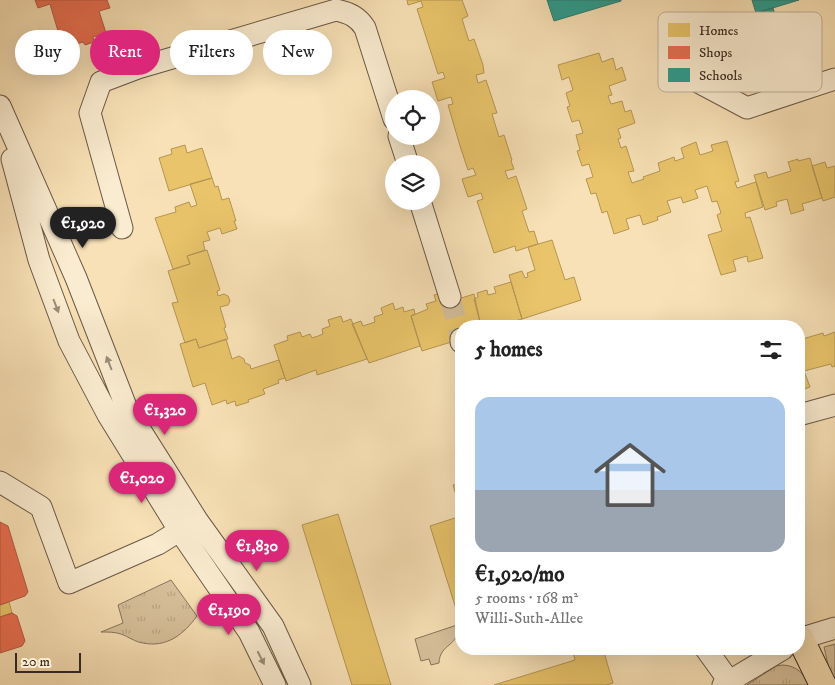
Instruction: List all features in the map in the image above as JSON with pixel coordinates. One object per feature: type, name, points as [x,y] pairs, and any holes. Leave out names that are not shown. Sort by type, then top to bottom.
[{"type":"main road","points":[[803,655],[823,685]]},
{"type":"street","points":[[122,228],[90,113],[101,82],[138,68],[336,10],[349,13],[358,18],[365,28],[385,90]]},
{"type":"street","points":[[822,83],[835,79]]},
{"type":"street","points":[[716,92],[747,108],[796,92]]},
{"type":"street","points":[[0,106],[76,278],[127,409],[188,525],[249,632],[275,685]]},
{"type":"street","points":[[0,113],[38,260],[69,341],[108,415],[188,525],[273,626],[300,685]]},
{"type":"street","points":[[423,210],[450,297]]},
{"type":"street","points":[[805,413],[835,405]]},
{"type":"street","points":[[0,482],[41,507],[69,583],[158,544],[188,525]]},
{"type":"street","points":[[805,638],[835,628]]},
{"type":"street","points":[[710,655],[726,683],[772,655]]},
{"type":"green space","points":[[171,580],[197,616],[181,634],[167,641],[152,644],[137,642],[119,633],[101,632],[123,623],[118,605]]},
{"type":"green space","points":[[455,626],[455,639],[442,652],[439,663],[431,665],[429,659],[421,661],[415,639]]},
{"type":"green space","points":[[835,644],[835,681],[831,678],[824,647]]},
{"type":"green space","points":[[783,665],[799,671],[810,685],[747,685],[776,666]]},
{"type":"building: Homes","points":[[407,0],[462,0],[468,16],[462,19],[469,41],[474,39],[483,65],[484,73],[476,75],[478,83],[486,80],[497,113],[492,114],[499,137],[504,135],[512,160],[514,169],[505,171],[508,179],[516,176],[527,209],[522,211],[529,232],[534,231],[538,244],[516,251],[515,246],[494,253],[477,201],[483,199],[481,193],[468,197],[462,179],[476,175],[473,168],[468,170],[460,146],[448,105],[453,104],[451,97],[440,100],[440,90],[435,90],[432,82],[445,78],[443,72],[438,74],[417,9],[423,7],[421,1],[408,5]]},
{"type":"building: Homes","points":[[599,53],[602,62],[613,58],[616,70],[622,67],[626,80],[609,86],[612,95],[608,96],[611,104],[622,101],[625,112],[631,110],[635,123],[618,129],[621,138],[618,139],[621,148],[626,146],[634,171],[628,172],[632,183],[660,171],[658,163],[674,157],[675,161],[684,158],[681,148],[696,142],[700,155],[713,151],[711,145],[727,141],[739,181],[735,182],[737,188],[756,182],[763,207],[745,213],[746,218],[750,217],[763,258],[748,262],[747,256],[733,260],[736,271],[721,275],[708,235],[722,231],[717,215],[721,213],[717,201],[712,202],[707,186],[695,190],[698,198],[683,203],[681,197],[667,201],[671,212],[657,217],[658,220],[643,225],[640,215],[626,219],[629,229],[614,234],[607,211],[602,213],[596,193],[591,194],[586,179],[593,177],[589,164],[582,166],[577,151],[580,150],[576,135],[583,133],[579,120],[572,122],[567,107],[570,106],[566,93],[573,90],[569,77],[562,80],[558,65]]},
{"type":"building: Homes","points":[[185,145],[187,153],[202,148],[212,178],[169,191],[159,158],[172,154],[171,149]]},
{"type":"building: Homes","points":[[810,158],[822,198],[802,204],[804,210],[791,214],[787,199],[776,202],[777,206],[765,210],[754,175],[766,172],[768,178],[791,171],[788,162]]},
{"type":"building: Homes","points":[[825,162],[827,168],[835,166],[835,197],[823,201],[812,166]]},
{"type":"building: Homes","points":[[212,178],[215,187],[218,186],[222,200],[229,198],[237,229],[222,234],[220,228],[207,232],[210,240],[203,242],[205,250],[187,256],[190,264],[173,269],[155,218],[176,212],[175,207],[189,202],[191,207],[197,205],[190,184]]},
{"type":"building: Homes","points":[[552,240],[565,280],[574,277],[581,300],[522,319],[509,275],[522,271],[525,278],[528,277],[527,273],[535,270],[528,247]]},
{"type":"building: Homes","points":[[207,250],[220,290],[217,291],[218,296],[224,294],[228,296],[230,301],[228,305],[220,307],[228,339],[199,348],[196,339],[185,343],[172,303],[178,302],[168,271],[190,264],[187,256]]},
{"type":"building: Homes","points":[[511,282],[522,319],[479,320],[474,299],[478,297],[477,293],[487,290],[488,295],[496,293],[494,287]]},
{"type":"building: Homes","points":[[446,291],[458,299],[474,294],[480,320],[455,320],[455,341],[422,351],[411,316],[428,309],[426,304],[436,301],[434,295]]},
{"type":"building: Homes","points":[[393,303],[395,310],[403,307],[404,312],[414,309],[415,314],[411,316],[420,346],[369,363],[352,324],[361,321],[363,326],[375,322],[374,317],[383,314],[381,308]]},
{"type":"building: Homes","points":[[341,316],[343,322],[351,319],[367,359],[317,375],[316,370],[286,381],[274,345],[288,340],[287,336],[300,332],[302,337],[310,334],[312,338],[323,334],[322,329],[330,326],[328,320]]},
{"type":"building: Homes","points":[[835,332],[835,366],[832,367],[831,364],[805,371],[805,338],[823,333],[824,336]]},
{"type":"building: Homes","points":[[196,339],[199,348],[226,339],[232,359],[239,356],[244,359],[245,363],[250,365],[251,369],[279,360],[285,378],[278,380],[279,383],[263,389],[265,394],[248,400],[249,402],[236,406],[235,401],[227,404],[226,400],[212,405],[205,383],[193,387],[180,344]]},
{"type":"building: Homes","points":[[805,374],[810,387],[805,389]]},
{"type":"building: Homes","points":[[338,514],[391,685],[352,685],[302,525]]},
{"type":"building: Homes","points":[[455,518],[455,606],[430,526]]},
{"type":"building: Homes","points":[[9,602],[12,613],[0,617],[0,605]]},
{"type":"building: Homes","points":[[574,655],[605,655],[613,683],[606,685],[494,685],[575,660]]},
{"type":"building: Shops","points":[[35,0],[107,0],[110,8],[99,11],[105,30],[90,30],[90,43],[85,45],[83,42],[80,43],[80,30],[58,30],[50,4],[38,8]]},
{"type":"building: Shops","points":[[0,522],[8,526],[28,592],[25,596],[0,605]]},
{"type":"building: Shops","points":[[12,613],[17,616],[25,641],[22,646],[0,653],[0,617]]},
{"type":"building: Schools","points":[[547,0],[621,0],[621,1],[554,21]]},
{"type":"building: Schools","points":[[752,0],[799,0],[759,12],[756,12]]},
{"type":"building: Schools","points":[[773,8],[774,12],[758,12]]},
{"type":"tunnel","points":[[450,297],[456,320]]}]
